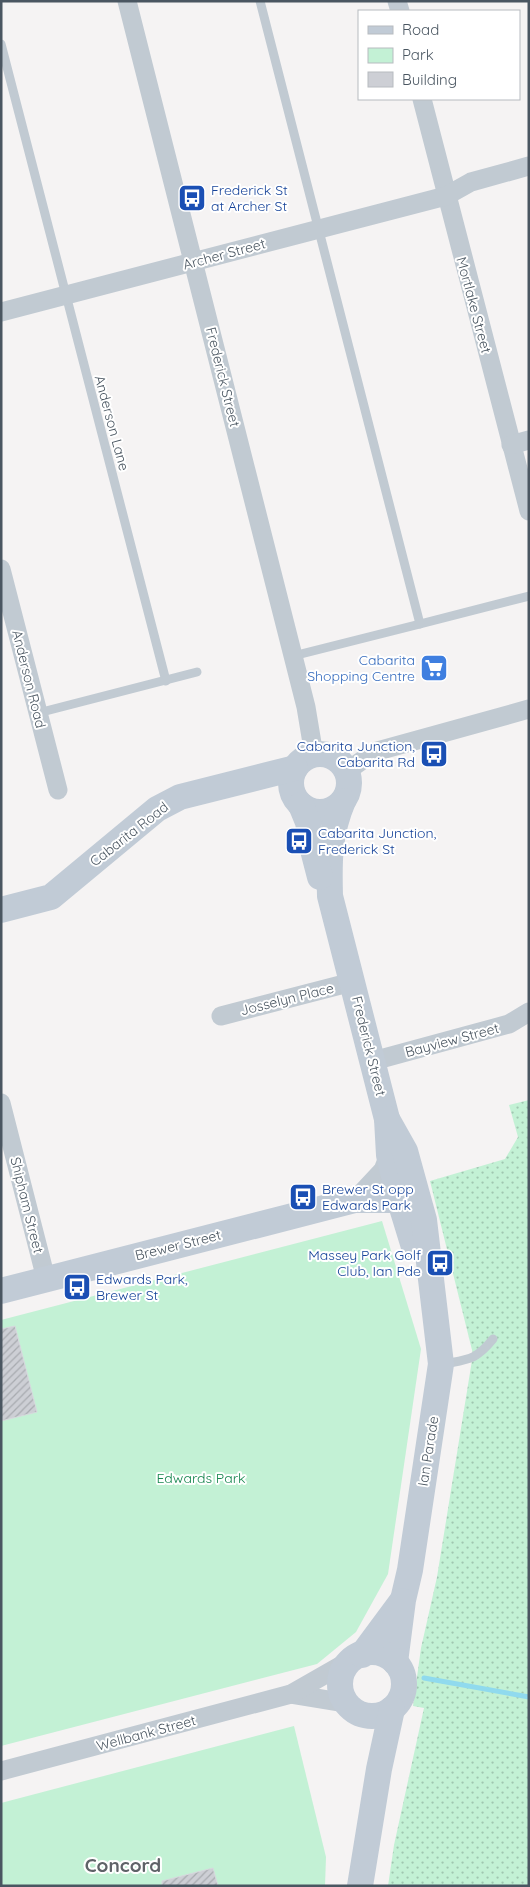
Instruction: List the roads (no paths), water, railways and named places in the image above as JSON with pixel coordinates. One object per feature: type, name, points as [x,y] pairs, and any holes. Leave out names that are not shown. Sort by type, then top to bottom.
[{"type":"main road","points":[[327,754],[339,760],[347,771],[349,786],[343,801],[336,807],[328,811],[319,812],[310,810],[296,799],[292,786],[305,761],[327,754]]},
{"type":"main road","name":"Cabarita Road","points":[[1,910],[51,897],[157,809],[180,796],[305,761]]},
{"type":"main road","name":"Frederick Street","points":[[343,801],[335,820],[330,842],[330,896],[388,1119]]},
{"type":"main road","name":"Frederick Street","points":[[302,805],[308,822],[319,875],[330,896]]},
{"type":"main road","name":"Ian Parade","points":[[388,1119],[405,1151],[399,1179],[406,1225],[433,1302],[438,1329],[441,1364],[410,1570],[403,1600],[395,1662]]},
{"type":"main road","name":"Brewer Street","points":[[1,1291],[355,1200],[393,1200],[399,1179]]},
{"type":"main road","name":"Ian Parade","points":[[358,1656],[403,1600]]},
{"type":"main road","points":[[354,1709],[373,1716],[383,1714],[399,1702],[403,1692],[402,1676],[395,1662],[388,1656],[379,1653],[358,1656],[347,1665],[342,1674],[340,1684],[342,1694],[354,1709],[379,1769]]},
{"type":"main road","points":[[360,1886],[379,1769],[392,1709]]},
{"type":"street","name":"Frederick Street","points":[[127,1],[310,726],[305,761]]},
{"type":"street","name":"Mortlake Street","points":[[422,100],[446,196],[520,443],[529,510]]},
{"type":"street","name":"Archer Street","points":[[1,312],[446,196],[471,182],[529,166]]},
{"type":"street","name":"Anderson Road","points":[[1,569],[58,790]]},
{"type":"street","points":[[347,771],[374,752],[529,709]]},
{"type":"street","name":"Josselyn Place","points":[[221,1016],[352,982]]},
{"type":"street","name":"Bayview Street","points":[[373,1061],[510,1024],[529,1012]]},
{"type":"street","name":"Shipham Street","points":[[1,1103],[46,1279]]},
{"type":"street","name":"Wellbank Street","points":[[1,1770],[291,1694],[358,1656]]},
{"type":"street","name":"Wellbank Street","points":[[291,1694],[354,1709]]},
{"type":"lane","points":[[260,1],[317,230],[420,624]]},
{"type":"lane","name":"Anderson Lane","points":[[1,44],[166,680]]},
{"type":"lane","points":[[293,656],[529,596]]},
{"type":"lane","points":[[38,713],[197,672]]},
{"type":"lane","points":[[441,1364],[465,1360],[481,1354],[493,1339]]},
{"type":"waterway","points":[[424,1678],[529,1697]]},
{"type":"place","name":"Frederick St at Archer St","points":[[192,198]]},
{"type":"place","name":"Cabarita Shopping Centre","points":[[434,668]]},
{"type":"place","name":"Cabarita Junction, Cabarita Rd","points":[[434,754]]},
{"type":"place","name":"Cabarita Junction, Frederick St","points":[[299,841]]},
{"type":"place","name":"Brewer St opp Edwards Park","points":[[303,1197]]},
{"type":"place","name":"Massey Park Golf Club, Ian Pde","points":[[440,1263]]},
{"type":"place","name":"Edwards Park, Brewer St","points":[[77,1287]]},
{"type":"district","name":"Concord","points":[[123,1865]]},
{"type":"park label","name":"Edwards Park","points":[[201,1478]]}]
